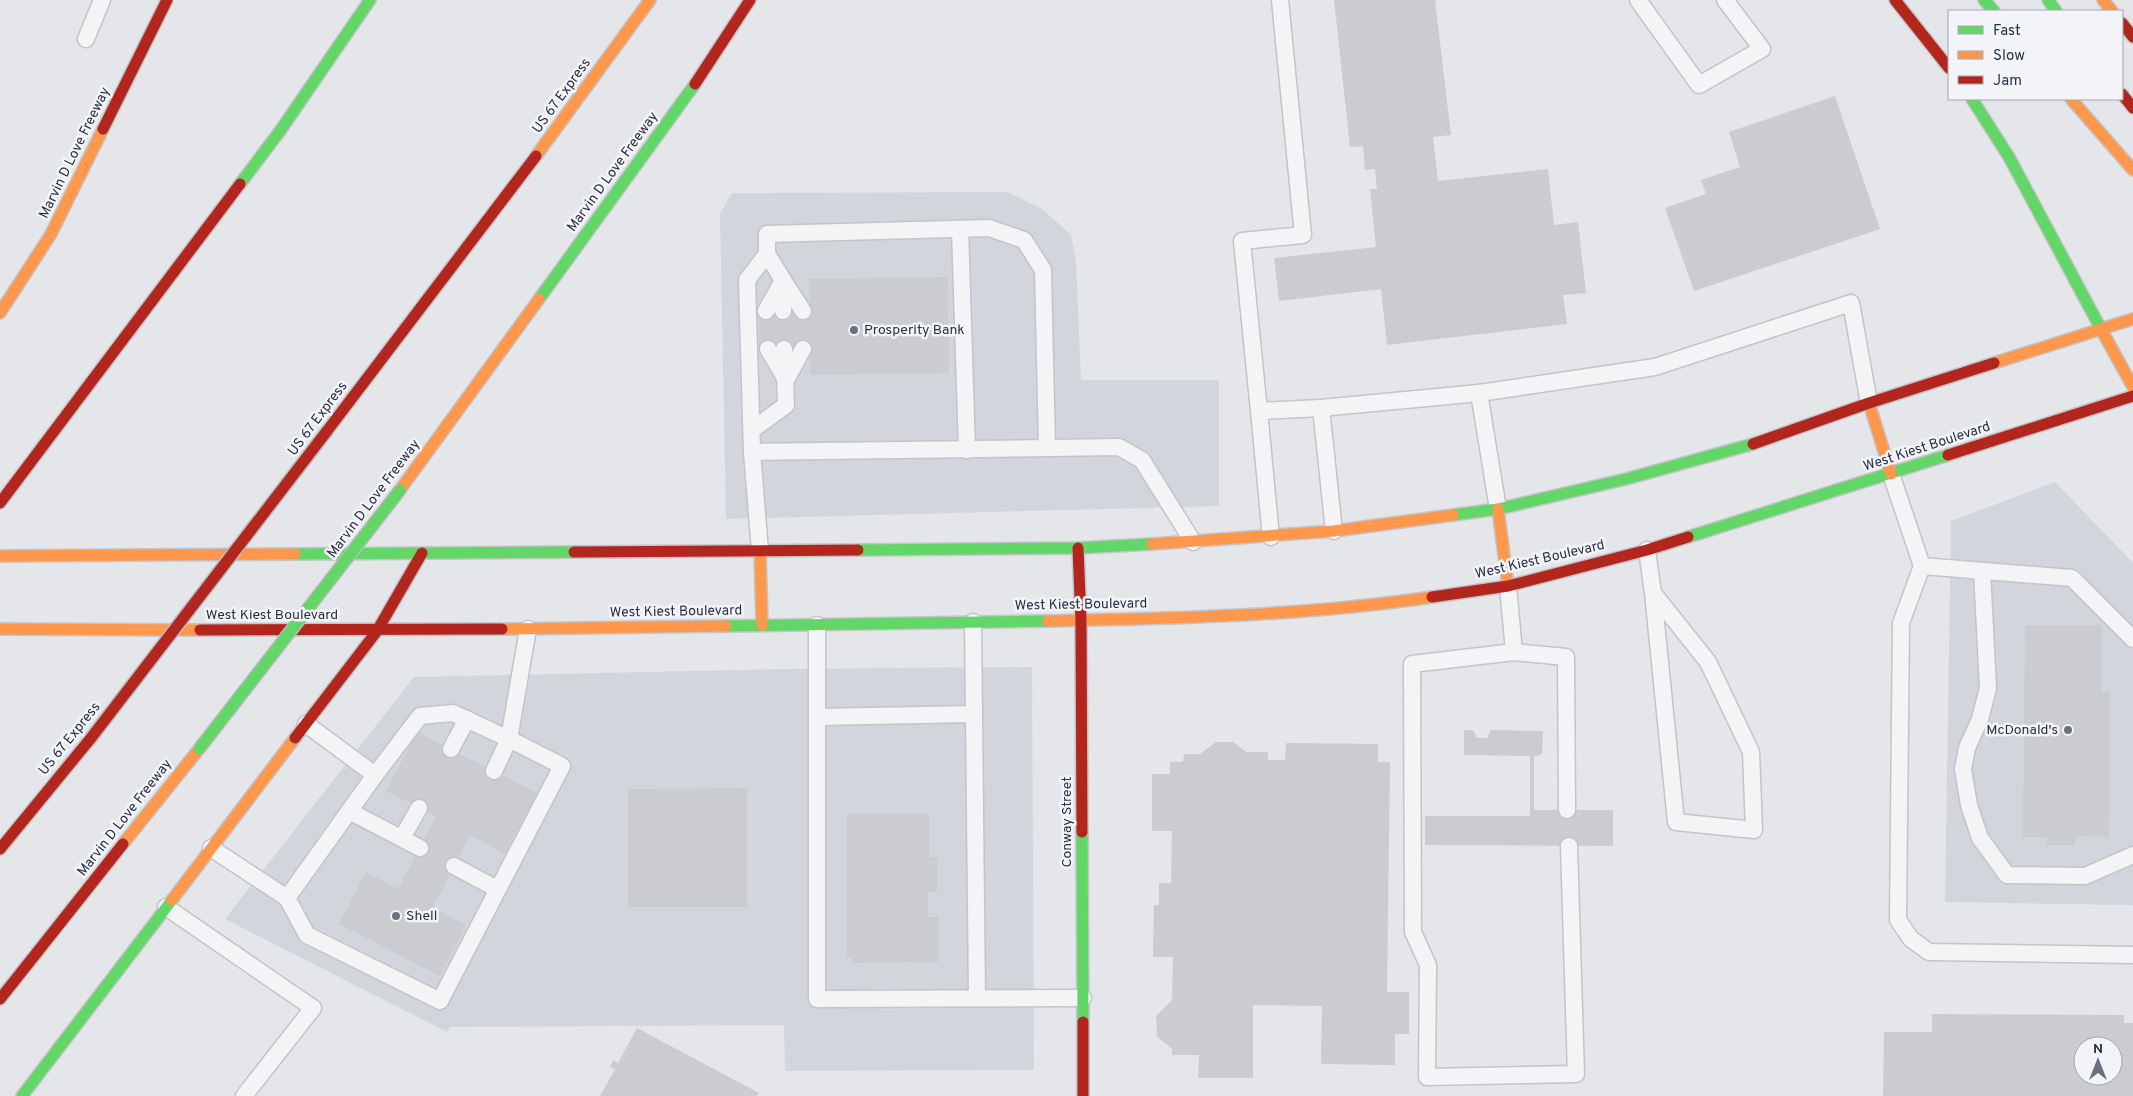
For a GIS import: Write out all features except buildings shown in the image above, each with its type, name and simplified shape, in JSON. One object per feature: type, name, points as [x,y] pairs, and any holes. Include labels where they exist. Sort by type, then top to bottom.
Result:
[{"type":"main road","name":"Marvin D Love Freeway","points":[[0,313],[52,234],[167,0]]},
{"type":"main road","points":[[0,503],[280,132],[370,0]]},
{"type":"main road","name":"US 67 Express","points":[[0,849],[91,738],[327,431],[516,184],[650,0]]},
{"type":"main road","name":"Marvin D Love Freeway","points":[[0,999],[199,749],[400,490],[686,97],[750,0]]},
{"type":"main road","points":[[1895,0],[1948,67]]},
{"type":"main road","points":[[1984,0],[1993,10]]},
{"type":"main road","points":[[2103,0],[2111,10]]},
{"type":"main road","points":[[2123,24],[2133,37]]},
{"type":"main road","points":[[2123,95],[2133,108]]},
{"type":"main road","points":[[1973,100],[2009,158],[2133,387]]},
{"type":"main road","points":[[2071,100],[2133,170]]},
{"type":"main road","points":[[0,556],[1078,548],[1271,537],[1334,531],[1498,508],[1626,479],[1744,446],[2133,319]]},
{"type":"main road","name":"West Kiest Boulevard","points":[[0,629],[377,631],[1080,621],[1257,616],[1374,606],[1508,586],[1647,550],[2133,396]]},
{"type":"main road","points":[[1869,404],[1891,474]]},
{"type":"main road","points":[[1498,508],[1508,586]]},
{"type":"main road","name":"Conway Street","points":[[1078,548],[1083,1096]]},
{"type":"main road","points":[[760,551],[762,625]]},
{"type":"main road","points":[[22,1096],[377,631],[422,553]]},
{"type":"lane","points":[[86,39],[102,0]]},
{"type":"lane","points":[[1271,537],[1242,241],[1303,235],[1280,0]]},
{"type":"lane","points":[[1638,0],[1699,86],[1762,50],[1725,0]]},
{"type":"lane","points":[[803,312],[767,254],[767,234],[989,228],[1024,240],[1043,270],[1047,448]]},
{"type":"lane","points":[[960,229],[967,450]]},
{"type":"lane","points":[[760,551],[752,452],[747,280],[767,254]]},
{"type":"lane","points":[[766,312],[783,280]]},
{"type":"lane","points":[[783,280],[783,312]]},
{"type":"lane","points":[[1259,411],[1322,408],[1479,394],[1655,367],[1851,303],[1869,404]]},
{"type":"lane","points":[[752,430],[786,405],[786,380],[776,349]]},
{"type":"lane","points":[[786,380],[803,349]]},
{"type":"lane","points":[[1479,394],[1498,508]]},
{"type":"lane","points":[[1322,408],[1334,531]]},
{"type":"lane","points":[[752,452],[1120,447],[1142,460],[1193,542]]},
{"type":"lane","points":[[1891,474],[1922,566],[1901,623],[1898,920],[1911,939],[1929,952],[2133,955]]},
{"type":"lane","points":[[1647,550],[1676,822],[1754,830],[1751,752],[1708,662],[1653,593]]},
{"type":"lane","points":[[1922,566],[2072,578],[2133,638]]},
{"type":"lane","points":[[1982,571],[1988,688],[1963,769],[1969,805],[1980,838],[2007,875],[2085,876],[2133,855]]},
{"type":"lane","points":[[1508,586],[1514,652]]},
{"type":"lane","points":[[973,622],[977,998]]},
{"type":"lane","points":[[817,625],[817,999],[1083,998]]},
{"type":"lane","points":[[494,771],[509,739],[528,629]]},
{"type":"lane","points":[[1567,810],[1566,657],[1514,652],[1412,664],[1413,932],[1428,965],[1427,1077],[1576,1074],[1569,846]]},
{"type":"lane","points":[[211,848],[287,898],[307,935],[440,1001],[562,766],[452,713],[420,716],[375,775],[287,898]]},
{"type":"lane","points":[[817,717],[973,714]]},
{"type":"lane","points":[[450,749],[467,719]]},
{"type":"lane","points":[[306,724],[375,775]]},
{"type":"lane","points":[[402,838],[419,808]]},
{"type":"lane","points":[[349,811],[420,848]]},
{"type":"lane","points":[[454,866],[497,889]]},
{"type":"lane","points":[[166,907],[313,1008],[244,1096]]},
{"type":"shaded area","points":[[1007,192],[1042,209],[1071,235],[1076,261],[1081,380],[1219,380],[1219,506],[726,519],[720,214],[732,193]]},
{"type":"shaded area","points":[[2055,482],[2133,563],[2133,905],[1945,902],[1951,521]]},
{"type":"shaded area","points":[[1032,667],[1034,1070],[785,1071],[784,1025],[450,1027],[447,1032],[225,919],[414,677],[783,669]]},
{"type":"traffic: fast","points":[[240,184],[280,131],[370,0]]},
{"type":"traffic: fast","points":[[1984,0],[1993,10]]},
{"type":"traffic: fast","points":[[2048,0],[2055,10]]},
{"type":"traffic: fast","points":[[539,299],[695,84]]},
{"type":"traffic: fast","points":[[1973,100],[2009,157],[2101,329]]},
{"type":"traffic: fast","points":[[1453,515],[1498,509],[1626,479],[1753,444]]},
{"type":"traffic: fast","points":[[1688,537],[1948,455]]},
{"type":"traffic: fast","points":[[199,749],[400,490]]},
{"type":"traffic: fast","points":[[858,550],[1078,548],[1152,544]]},
{"type":"traffic: fast","points":[[295,554],[574,552]]},
{"type":"traffic: fast","points":[[726,626],[1048,621]]},
{"type":"traffic: fast","points":[[1082,832],[1083,1022]]},
{"type":"traffic: fast","points":[[22,1096],[172,900]]},
{"type":"traffic: slow","points":[[536,156],[650,0]]},
{"type":"traffic: slow","points":[[2103,0],[2111,10]]},
{"type":"traffic: slow","points":[[2072,100],[2133,170]]},
{"type":"traffic: slow","points":[[0,313],[51,234],[103,129]]},
{"type":"traffic: slow","points":[[400,490],[539,299]]},
{"type":"traffic: slow","points":[[1994,363],[2133,319]]},
{"type":"traffic: slow","points":[[2101,329],[2133,387]]},
{"type":"traffic: slow","points":[[1869,403],[1891,474]]},
{"type":"traffic: slow","points":[[1498,509],[1508,586]]},
{"type":"traffic: slow","points":[[1152,544],[1334,531],[1453,515]]},
{"type":"traffic: slow","points":[[760,551],[762,625]]},
{"type":"traffic: slow","points":[[0,556],[295,554]]},
{"type":"traffic: slow","points":[[1048,621],[1241,615],[1337,608],[1432,597]]},
{"type":"traffic: slow","points":[[502,629],[726,626]]},
{"type":"traffic: slow","points":[[0,629],[200,630]]},
{"type":"traffic: slow","points":[[172,900],[295,738]]},
{"type":"traffic: slow","points":[[123,844],[199,749]]},
{"type":"traffic: jam","points":[[103,129],[167,0]]},
{"type":"traffic: jam","points":[[695,84],[750,0]]},
{"type":"traffic: jam","points":[[1895,0],[1948,67]]},
{"type":"traffic: jam","points":[[2123,24],[2133,37]]},
{"type":"traffic: jam","points":[[2123,95],[2133,108]]},
{"type":"traffic: jam","points":[[327,431],[536,156]]},
{"type":"traffic: jam","points":[[0,503],[240,184]]},
{"type":"traffic: jam","points":[[1753,444],[1869,403],[1994,363]]},
{"type":"traffic: jam","points":[[1948,455],[2133,396]]},
{"type":"traffic: jam","points":[[91,738],[327,431]]},
{"type":"traffic: jam","points":[[1432,597],[1508,586],[1647,550],[1688,537]]},
{"type":"traffic: jam","points":[[1078,548],[1081,621],[1082,832]]},
{"type":"traffic: jam","points":[[574,552],[858,550]]},
{"type":"traffic: jam","points":[[295,738],[377,631],[422,553]]},
{"type":"traffic: jam","points":[[200,630],[502,629]]},
{"type":"traffic: jam","points":[[0,849],[91,738]]},
{"type":"traffic: jam","points":[[0,999],[123,844]]},
{"type":"traffic: jam","points":[[1083,1022],[1083,1096]]},
{"type":"place","name":"Prosperity Bank","points":[[854,330]]},
{"type":"place","name":"McDonald's","points":[[2068,730]]},
{"type":"place","name":"Shell","points":[[396,916]]}]
